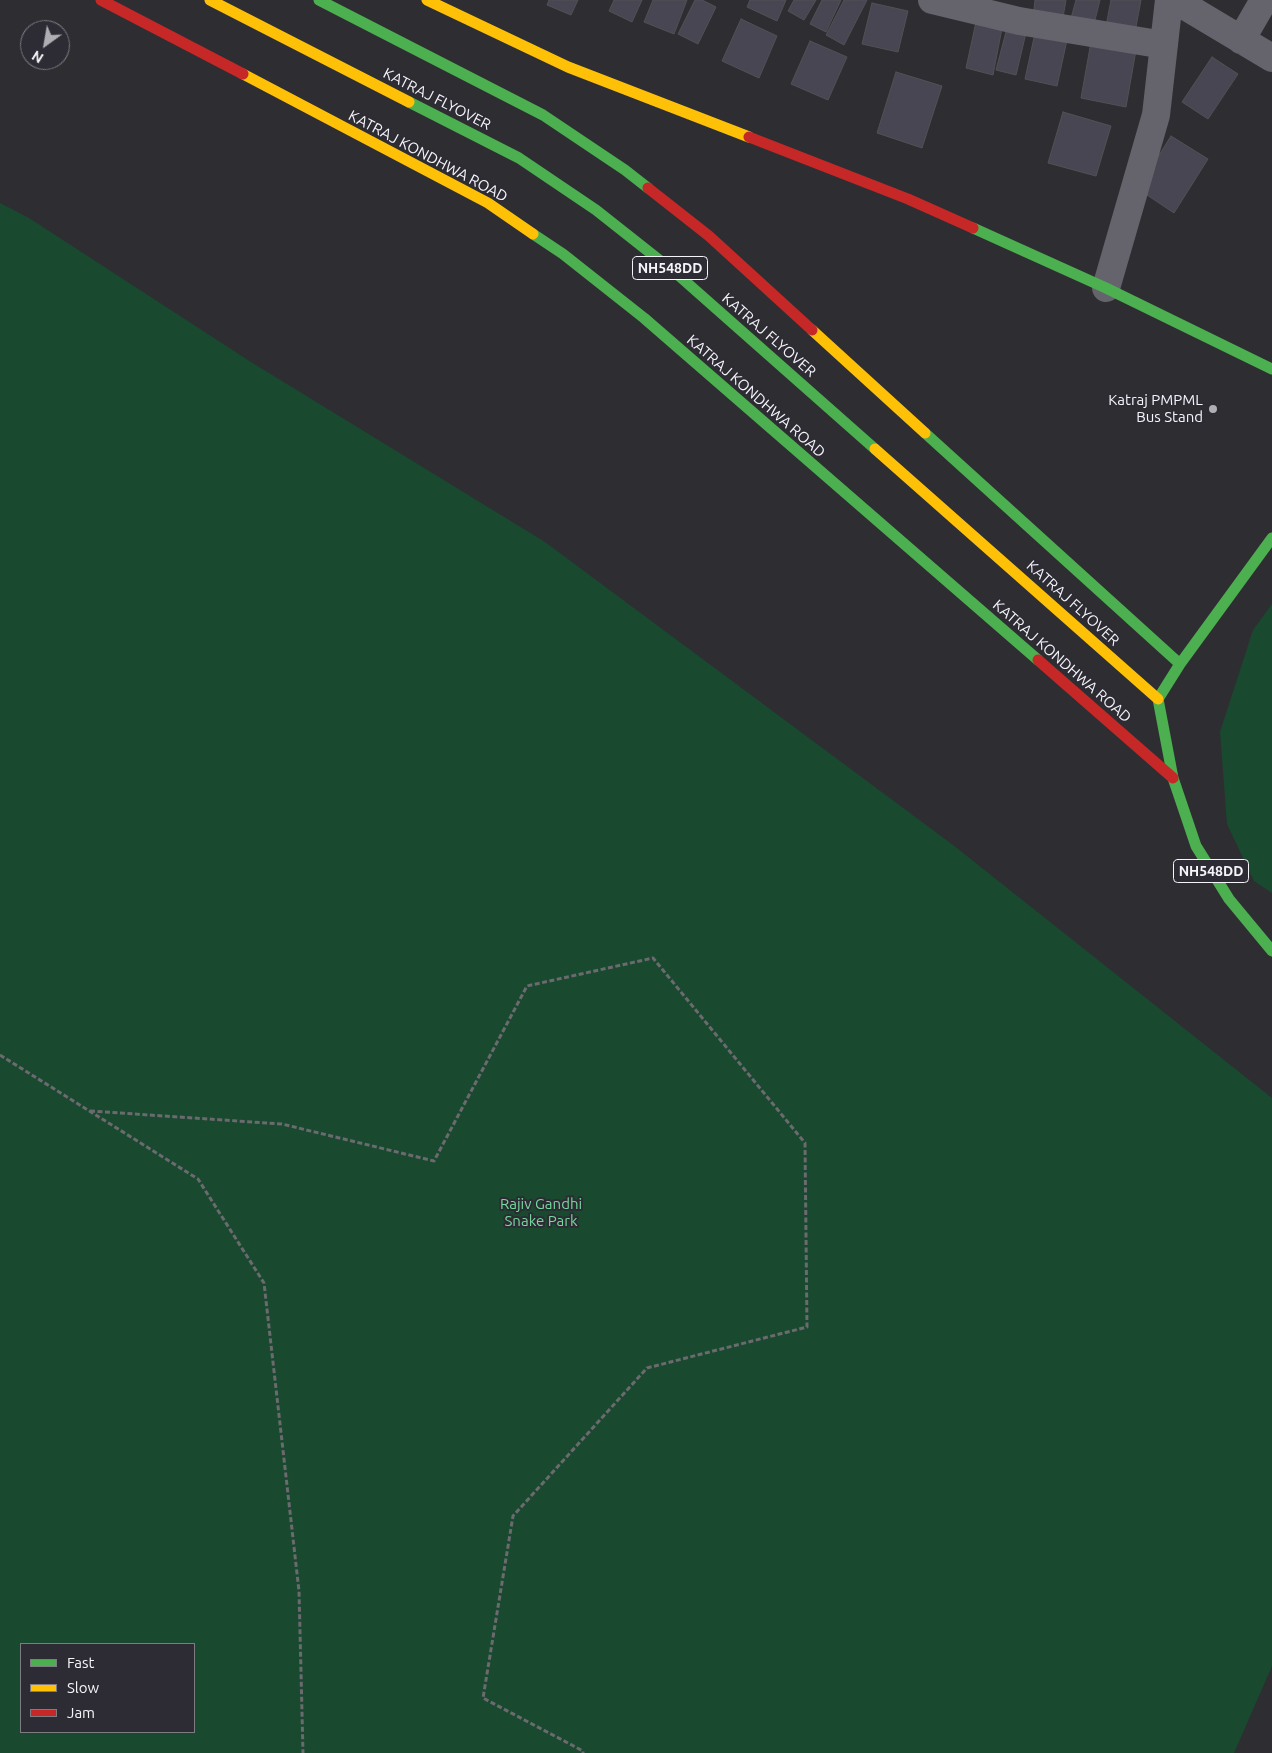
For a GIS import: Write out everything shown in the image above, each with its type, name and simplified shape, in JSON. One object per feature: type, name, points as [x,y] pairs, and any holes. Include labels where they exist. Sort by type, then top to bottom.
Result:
[{"type":"main road","name":"KATRAJ KONDHWA ROAD","points":[[101,0],[488,203],[563,254],[644,318],[1173,778]]},
{"type":"main road","name":"KATRAJ FLYOVER","points":[[210,0],[519,158],[596,210],[677,274],[1158,699]]},
{"type":"main road","name":"KATRAJ FLYOVER","points":[[319,0],[543,115],[626,170],[709,236],[1180,664]]},
{"type":"main road","points":[[428,0],[461,7],[568,67],[908,199],[1106,288],[1272,369]]},
{"type":"main road","points":[[1158,699],[1180,664],[1272,538]]},
{"type":"main road","name":"NH548DD","points":[[1158,699],[1173,778],[1196,846],[1228,899],[1272,951]]},
{"type":"street","points":[[932,0],[1019,21],[1164,45]]},
{"type":"street","points":[[1106,288],[1156,115],[1169,0]]},
{"type":"street","points":[[1175,0],[1272,58]]},
{"type":"street","points":[[1241,40],[1264,0]]},
{"type":"path","points":[[90,1111],[282,1124],[434,1161],[527,986],[653,958],[805,1143],[807,1326],[648,1368],[513,1516],[483,1698],[583,1751],[583,1753]]},
{"type":"path","points":[[0,1055],[198,1178],[264,1283],[300,1591],[303,1753]]},
{"type":"green space","name":"Rajiv Gandhi Snake Park","points":[[0,203],[29,218],[251,362],[545,542],[953,845],[1272,1098],[1272,1666],[1234,1753],[0,1753]]},
{"type":"green space","points":[[1272,604],[1272,893],[1254,881],[1227,824],[1220,732],[1253,630]]},
{"type":"building","points":[[549,0],[578,0],[571,15],[547,5]]},
{"type":"building","points":[[614,0],[642,0],[632,22],[609,11]]},
{"type":"building","points":[[653,0],[687,0],[674,34],[644,22]]},
{"type":"building","points":[[695,0],[702,0],[716,7],[698,44],[678,34]]},
{"type":"building","points":[[750,0],[786,0],[777,21],[747,7]]},
{"type":"building","points":[[794,0],[816,0],[804,20],[788,11]]},
{"type":"building","points":[[822,0],[841,0],[826,32],[810,24]]},
{"type":"building","points":[[844,0],[867,0],[844,45],[826,35]]},
{"type":"building","points":[[1035,0],[1066,0],[1062,23],[1033,19]]},
{"type":"building","points":[[1076,0],[1100,0],[1093,28],[1070,22]]},
{"type":"building","points":[[1111,0],[1141,0],[1135,32],[1106,26]]},
{"type":"building","points":[[872,3],[908,11],[898,52],[862,44]]},
{"type":"building","points":[[741,19],[777,36],[759,78],[722,61]]},
{"type":"building","points":[[976,22],[1002,28],[993,75],[966,68]]},
{"type":"building","points":[[1007,28],[1026,33],[1016,75],[996,70]]},
{"type":"building","points":[[1035,33],[1067,40],[1057,86],[1025,79]]},
{"type":"building","points":[[810,41],[847,57],[828,100],[791,84]]},
{"type":"building","points":[[1091,42],[1136,50],[1126,107],[1081,98]]},
{"type":"building","points":[[1212,57],[1238,74],[1208,119],[1182,102]]},
{"type":"building","points":[[896,72],[942,86],[922,148],[877,133]]},
{"type":"building","points":[[1063,112],[1111,126],[1096,176],[1048,163]]},
{"type":"building","points":[[1171,136],[1208,159],[1174,213],[1138,189]]},
{"type":"traffic: fast","points":[[319,0],[543,115],[625,170],[648,188]]},
{"type":"traffic: fast","points":[[409,102],[519,158],[596,210],[677,274],[875,449]]},
{"type":"traffic: fast","points":[[973,228],[1106,288],[1272,369]]},
{"type":"traffic: fast","points":[[533,234],[563,254],[644,318],[1038,660]]},
{"type":"traffic: fast","points":[[925,433],[1180,664]]},
{"type":"traffic: fast","points":[[1158,699],[1180,664],[1272,538]]},
{"type":"traffic: fast","points":[[1158,699],[1173,778],[1196,846],[1229,899],[1272,951]]},
{"type":"traffic: slow","points":[[210,0],[409,102]]},
{"type":"traffic: slow","points":[[427,0],[568,67],[749,137]]},
{"type":"traffic: slow","points":[[243,74],[488,203],[533,234]]},
{"type":"traffic: slow","points":[[812,330],[925,433]]},
{"type":"traffic: slow","points":[[875,449],[1158,699]]},
{"type":"traffic: jam","points":[[101,0],[243,74]]},
{"type":"traffic: jam","points":[[749,137],[908,199],[973,228]]},
{"type":"traffic: jam","points":[[648,188],[709,236],[812,330]]},
{"type":"traffic: jam","points":[[1038,660],[1173,778]]},
{"type":"place","name":"Katraj PMPML Bus Stand","points":[[1213,409]]}]
